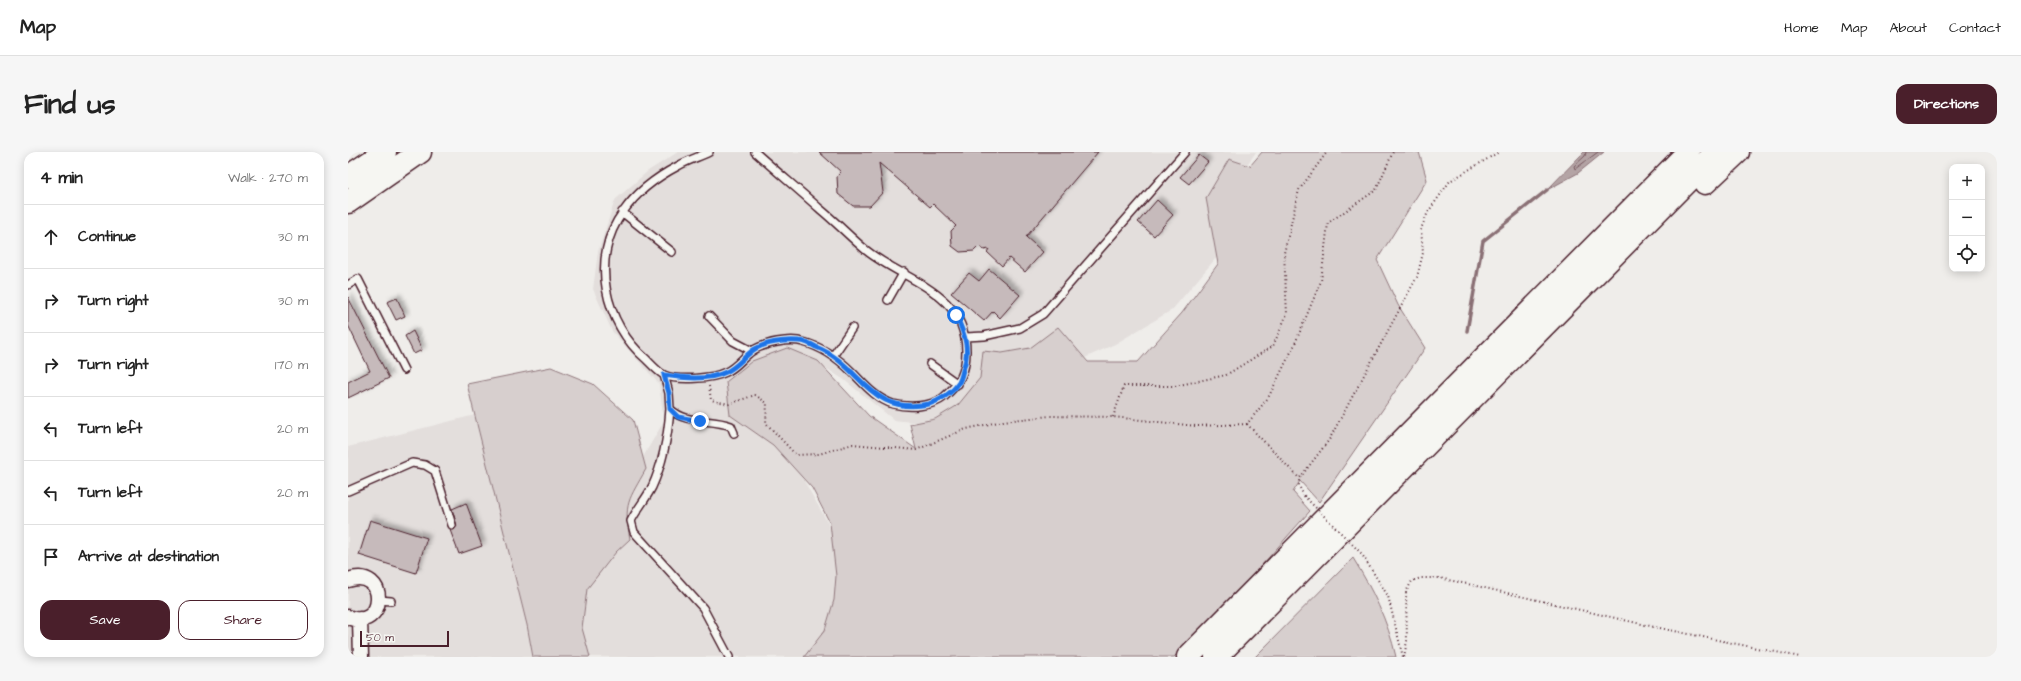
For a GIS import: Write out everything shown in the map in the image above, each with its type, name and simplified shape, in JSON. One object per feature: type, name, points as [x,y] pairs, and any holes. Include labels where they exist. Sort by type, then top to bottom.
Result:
[{"type":"main road","points":[[348,165],[359,152]]},
{"type":"main road","points":[[348,177],[385,152]]},
{"type":"main road","points":[[348,202],[420,152]]},
{"type":"main road","points":[[1188,657],[1688,152]]},
{"type":"main road","points":[[1216,657],[1716,152]]},
{"type":"main road","points":[[1348,524],[1738,152]]},
{"type":"street","points":[[348,580],[362,578],[369,581],[375,586],[385,600],[373,613],[354,618],[362,657]]},
{"type":"lane","points":[[709,152],[678,166],[646,186],[622,212],[612,231],[606,252],[605,275],[607,297],[614,319],[623,335],[638,352],[664,375],[684,378],[708,377],[726,372],[742,361],[752,351],[766,345],[801,341],[822,349],[833,356],[880,398],[894,404],[916,406],[938,402],[958,384],[966,362],[966,336],[956,315],[938,294],[904,272],[868,252],[755,152]]},
{"type":"lane","points":[[966,336],[984,336],[1020,328],[1043,314],[1185,152]]},
{"type":"lane","points":[[622,212],[672,252]]},
{"type":"lane","points":[[888,300],[904,272]]},
{"type":"lane","points":[[348,285],[358,280],[404,370]]},
{"type":"lane","points":[[709,316],[733,341],[752,351]]},
{"type":"lane","points":[[833,356],[852,328]]},
{"type":"lane","points":[[930,364],[958,384]]},
{"type":"lane","points":[[664,375],[669,393],[670,409],[666,444],[652,486],[631,521],[634,532],[703,608],[729,657]]},
{"type":"lane","points":[[670,409],[678,417],[721,423],[731,426],[734,433]]},
{"type":"lane","points":[[348,490],[412,463],[426,465],[435,471],[452,525]]},
{"type":"path","points":[[1114,417],[1124,386],[1175,386],[1226,375],[1273,346],[1287,314],[1284,253],[1299,190],[1327,152]]},
{"type":"path","points":[[708,377],[711,400],[729,404],[755,394],[767,403],[766,423],[796,455],[820,454],[853,444],[916,450],[966,429],[1003,421],[1050,416],[1114,417],[1196,426],[1247,424],[1268,398],[1294,346],[1321,281],[1328,223],[1376,190],[1393,152]]},
{"type":"path","points":[[1403,657],[1388,596],[1361,553],[1304,496],[1299,486],[1299,479],[1329,440],[1417,277],[1423,253],[1421,229],[1428,212],[1450,181],[1499,152]]},
{"type":"path","points":[[1247,424],[1299,479]]},
{"type":"path","points":[[1403,657],[1407,641],[1406,592],[1412,581],[1421,578],[1438,578],[1472,585],[1650,626],[1800,657]]},
{"type":"shaded area","points":[[678,152],[1256,152],[1244,169],[1227,245],[1172,310],[1115,344],[1011,392],[921,423],[894,420],[843,379],[805,355],[784,354],[763,357],[740,371],[730,398],[795,465],[828,523],[851,592],[819,657],[586,657],[573,605],[601,529],[664,421],[659,384],[612,331],[593,289],[598,252],[615,200],[648,171]]},
{"type":"shaded area","points":[[1262,152],[1419,152],[1427,180],[1377,260],[1398,305],[1425,348],[1319,502],[1300,481],[1293,492],[1310,511],[1214,619],[1174,657],[804,657],[825,630],[834,600],[836,576],[830,523],[812,488],[773,445],[730,415],[726,382],[752,361],[787,348],[818,361],[869,416],[916,449],[910,424],[935,419],[958,405],[980,378],[983,351],[1002,353],[1030,348],[1058,327],[1088,362],[1138,362],[1182,313],[1218,264],[1206,198],[1229,159],[1250,166]]},
{"type":"shaded area","points":[[551,367],[593,384],[633,420],[646,469],[629,502],[627,517],[630,539],[616,552],[587,589],[582,628],[590,657],[533,657],[527,625],[467,384]]},
{"type":"shaded area","points":[[475,415],[527,625],[533,657],[348,657],[348,447]]},
{"type":"shaded area","points":[[1353,558],[1367,581],[1379,606],[1389,631],[1396,657],[1255,657]]},
{"type":"water","points":[[1584,152],[1604,152],[1578,173],[1547,190]]},
{"type":"building","points":[[819,152],[1098,152],[1026,237],[1043,252],[1025,272],[1009,258],[1002,266],[987,252],[989,249],[984,250],[979,246],[974,251],[960,252],[952,246],[951,231],[956,226],[933,204],[930,207],[879,163],[883,192],[870,206],[853,206],[838,194],[837,176],[841,172]]},
{"type":"building","points":[[1199,155],[1208,162],[1189,184],[1180,177]]},
{"type":"building","points":[[1157,200],[1173,215],[1154,236],[1138,222]]},
{"type":"building","points":[[989,269],[1020,295],[1000,318],[993,311],[984,321],[951,293],[969,273],[979,281]]},
{"type":"building","points":[[348,297],[389,378],[348,398],[348,382],[370,371],[348,325]]},
{"type":"building","points":[[397,298],[405,316],[396,320],[387,302]]},
{"type":"building","points":[[413,331],[422,350],[414,354],[405,336]]},
{"type":"building","points":[[466,503],[482,546],[459,554],[450,530],[454,530],[457,526],[452,509]]},
{"type":"building","points":[[370,520],[427,538],[416,573],[359,555]]},
{"type":"waterway","points":[[1467,331],[1483,241],[1547,190]]},
{"type":"route","points":[[700,421],[678,417],[670,409],[669,393],[664,375],[684,378],[708,377],[726,372],[742,361],[752,351],[766,345],[788,341],[801,341],[822,349],[850,370],[863,384],[880,398],[894,404],[916,406],[938,402],[958,384],[966,362],[966,336],[956,315]]}]
